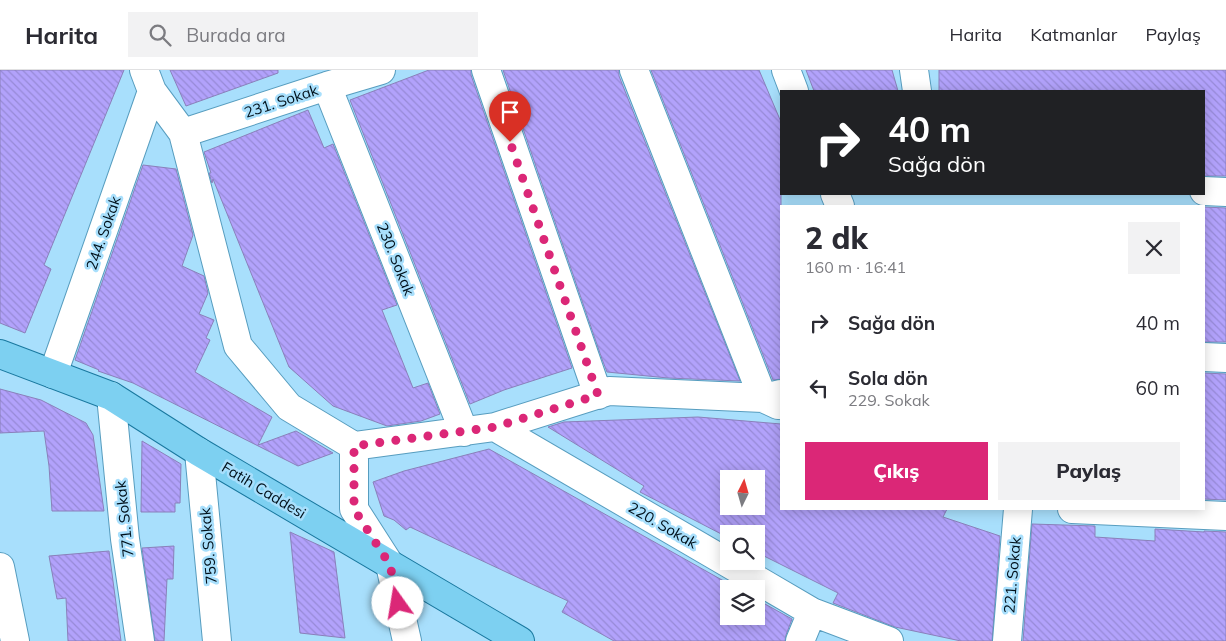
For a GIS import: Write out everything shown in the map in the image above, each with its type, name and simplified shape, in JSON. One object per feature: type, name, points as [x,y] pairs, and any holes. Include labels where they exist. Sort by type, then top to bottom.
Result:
[{"type":"main road","name":"Fatih Caddesi","points":[[0,354],[111,396],[199,452],[520,641]]},
{"type":"street","name":"231. Sokak","points":[[182,134],[380,70]]},
{"type":"street","points":[[486,70],[598,395]]},
{"type":"street","points":[[148,81],[182,134],[238,346],[289,407],[354,446],[495,427],[609,391],[775,400],[634,70]]},
{"type":"street","points":[[786,70],[794,90]]},
{"type":"street","points":[[914,70],[917,90]]},
{"type":"street","name":"244. Sokak","points":[[53,374],[148,81]]},
{"type":"street","name":"230. Sokak","points":[[328,86],[464,432]]},
{"type":"street","points":[[1205,191],[1226,192]]},
{"type":"street","points":[[1205,357],[1226,358]]},
{"type":"street","name":"771. Sokak","points":[[111,396],[125,539],[140,641]]},
{"type":"street","name":"220. Sokak","points":[[495,427],[812,612],[889,641]]},
{"type":"street","points":[[354,446],[354,509],[390,565],[407,641]]},
{"type":"street","name":"759. Sokak","points":[[199,452],[217,641]]},
{"type":"street","name":"221. Sokak","points":[[1007,641],[1018,510]]},
{"type":"street","points":[[1094,510],[1226,516]]},
{"type":"street","points":[[0,567],[15,641]]},
{"type":"street","points":[[800,641],[812,612]]},
{"type":"building","points":[[0,70],[124,70],[44,265],[51,269],[25,333],[0,323]]},
{"type":"building","points":[[170,70],[278,70],[278,73],[186,106]]},
{"type":"building","points":[[429,70],[471,70],[471,75],[572,368],[504,390],[470,404],[350,100]]},
{"type":"building","points":[[503,70],[619,70],[619,76],[740,381],[668,378],[607,372]]},
{"type":"building","points":[[651,70],[759,70],[780,120],[780,379],[773,380]]},
{"type":"building","points":[[806,70],[892,70],[898,90],[814,90]]},
{"type":"building","points":[[939,70],[1226,70],[1226,176],[1205,176],[1205,90],[939,90]]},
{"type":"building","points":[[308,110],[324,148],[333,144],[397,305],[382,310],[413,388],[428,383],[440,414],[421,421],[387,426],[333,406],[289,367],[213,179],[212,183],[209,173],[211,173],[204,152]]},
{"type":"building","points":[[143,165],[176,169],[193,235],[182,266],[204,276],[208,293],[199,314],[214,320],[206,338],[210,340],[195,372],[272,417],[258,445],[296,431],[333,453],[298,466],[133,383],[98,371],[75,360]]},
{"type":"building","points":[[1205,207],[1226,208],[1226,342],[1205,342]]},
{"type":"building","points":[[1205,373],[1226,374],[1226,500],[1205,499]]},
{"type":"building","points":[[0,389],[41,400],[86,423],[93,435],[104,511],[52,511],[44,431],[0,433]]},
{"type":"building","points":[[698,417],[780,424],[780,510],[946,510],[943,517],[1000,536],[992,641],[961,641],[895,627],[833,603],[838,593],[765,556],[765,525],[720,525],[720,533],[640,492],[644,486],[548,427],[564,422]]},
{"type":"building","points":[[142,441],[181,464],[180,503],[175,503],[175,512],[141,512]]},
{"type":"building","points":[[489,449],[722,580],[720,580],[720,625],[765,625],[765,604],[792,619],[785,641],[614,641],[562,612],[568,601],[410,527],[406,530],[394,520],[384,516],[373,482],[404,471]]},
{"type":"building","points":[[1032,524],[1095,526],[1095,537],[1155,541],[1155,529],[1226,532],[1226,641],[1023,641]]},
{"type":"building","points":[[290,532],[334,552],[345,638],[300,633]]},
{"type":"building","points":[[174,546],[173,579],[167,579],[164,641],[155,641],[142,548]]},
{"type":"building","points":[[109,551],[121,641],[68,641],[66,598],[57,599],[49,556]]},
{"type":"route","points":[[398,603],[390,565],[354,509],[354,446],[495,427],[598,395],[510,142]]}]
